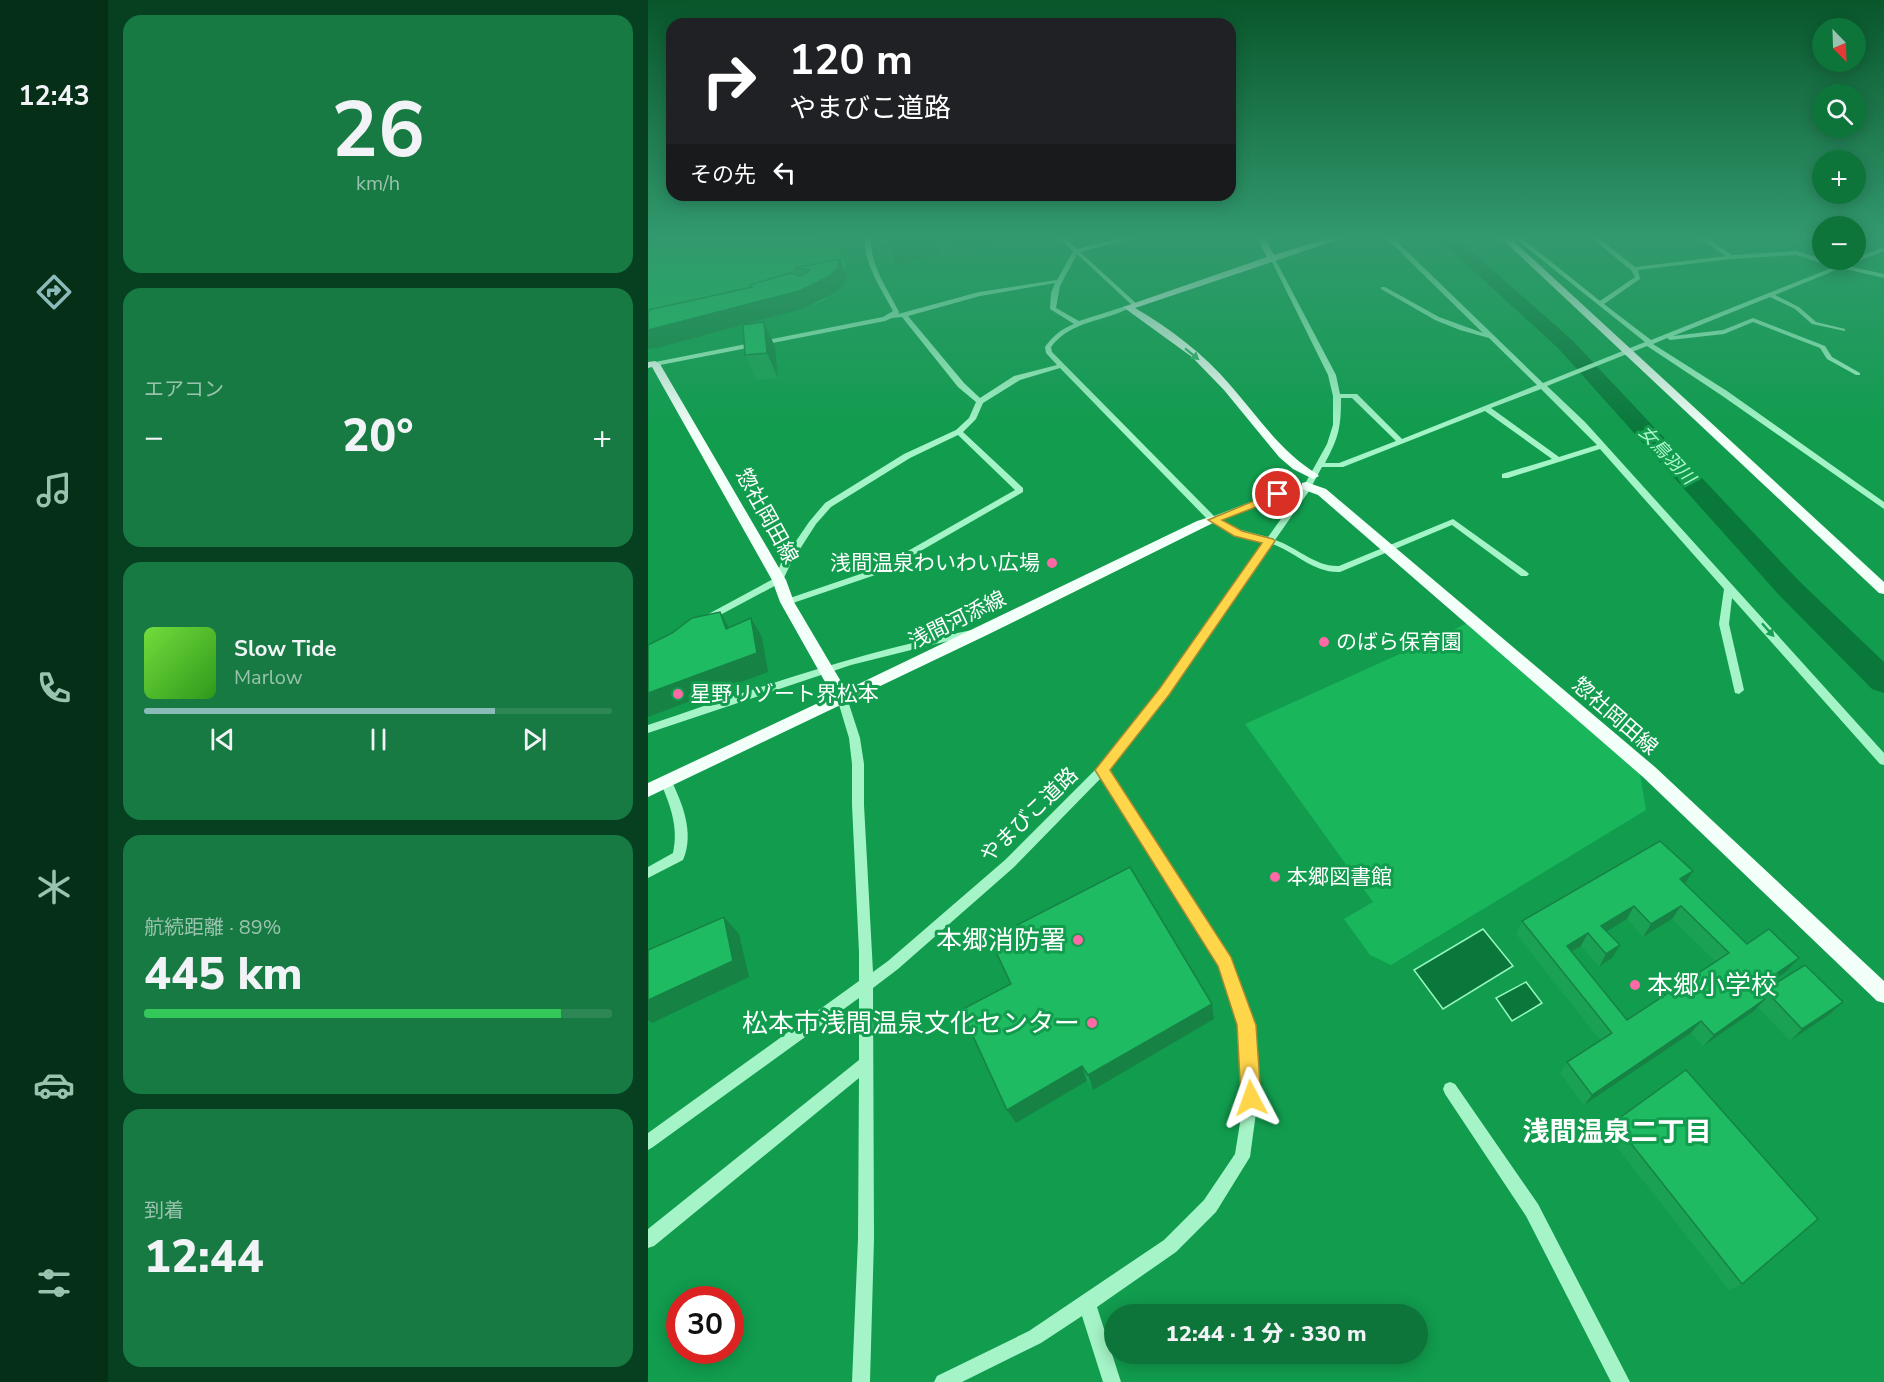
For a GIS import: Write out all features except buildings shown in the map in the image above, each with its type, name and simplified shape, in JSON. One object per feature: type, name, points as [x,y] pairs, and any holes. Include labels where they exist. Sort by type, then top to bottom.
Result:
[{"type":"main road","points":[[1132,306],[1148,300]]},
{"type":"main road","points":[[1570,300],[1884,590]]},
{"type":"main road","points":[[1132,306],[1216,375],[1266,439],[1309,481]]},
{"type":"main road","name":"惣社岡田線","points":[[651,364],[779,580],[787,602],[827,668],[842,698]]},
{"type":"main road","name":"惣社岡田線","points":[[1309,481],[1649,772],[1884,994]]},
{"type":"main road","name":"浅間河添線","points":[[648,790],[981,632],[1191,528],[1213,520]]},
{"type":"street","points":[[890,300],[896,312],[893,316]]},
{"type":"street","points":[[651,364],[885,319],[956,300]]},
{"type":"street","points":[[1052,300],[1053,309],[1079,324]]},
{"type":"street","points":[[1126,300],[1132,306],[1079,324],[1057,335],[1048,347],[1049,352],[1213,520],[1238,533],[1280,544],[1330,571],[1340,569],[1453,522],[1524,574]]},
{"type":"street","name":"やまびこ道路","points":[[648,1142],[865,987],[1009,864],[1102,770],[1164,692],[1269,541],[1320,465],[1331,444],[1337,425],[1337,396],[1332,375],[1293,300]]},
{"type":"street","points":[[1408,300],[1421,310],[1463,330],[1491,336]]},
{"type":"street","points":[[1454,300],[1545,384],[1884,762]]},
{"type":"street","points":[[1598,300],[1648,343],[1882,501]]},
{"type":"street","points":[[1601,303],[1605,300]]},
{"type":"street","points":[[1320,465],[1340,465],[1757,300]]},
{"type":"street","points":[[1782,300],[1797,308],[1814,322],[1843,330]]},
{"type":"street","points":[[904,315],[961,385],[980,402]]},
{"type":"street","points":[[1660,338],[1724,332],[1753,320],[1823,347],[1829,358],[1858,374]]},
{"type":"street","points":[[698,625],[716,612],[779,580],[786,563],[813,522],[828,505],[907,456],[959,432],[972,419],[980,402],[1017,378],[1061,366]]},
{"type":"street","points":[[1337,396],[1354,396],[1401,442]]},
{"type":"street","points":[[1486,408],[1559,460]]},
{"type":"street","points":[[787,602],[881,570],[1020,490],[959,432]]},
{"type":"street","points":[[1505,476],[1602,446]]},
{"type":"street","name":"浅間河添線","points":[[1213,520],[1285,492]]},
{"type":"street","points":[[1729,587],[1724,624],[1739,690]]},
{"type":"street","points":[[648,729],[827,668],[923,642],[981,632]]},
{"type":"street","points":[[842,698],[854,730],[860,782],[858,806],[866,952],[866,1239],[861,1382]]},
{"type":"street","points":[[943,1382],[1035,1337],[1170,1246],[1210,1206],[1242,1157],[1251,1098],[1246,1025],[1225,962],[1102,770]]},
{"type":"street","points":[[648,873],[680,856],[684,839],[682,821],[666,781]]},
{"type":"street","points":[[648,1240],[867,1063]]},
{"type":"street","points":[[1450,1089],[1532,1210],[1621,1382]]},
{"type":"street","points":[[1087,1303],[1112,1382]]},
{"type":"shaded area","points":[[648,300],[823,300],[805,308],[648,349]]},
{"type":"shaded area","points":[[1468,623],[1640,774],[1646,810],[1391,965],[1370,955],[1344,919],[1373,902],[1245,724]]},
{"type":"shaded area","points":[[1483,929],[1513,966],[1443,1009],[1414,970]]},
{"type":"shaded area","points":[[1526,982],[1542,1003],[1512,1021],[1496,998]]},
{"type":"waterway","name":"女鳥羽川","points":[[1516,300],[1565,344],[1789,588],[1884,681]]},
{"type":"place","name":"浅間温泉わいわい広場","points":[[1052,563]]},
{"type":"place","name":"のばら保育園","points":[[1324,642]]},
{"type":"place","name":"星野リゾート界松本","points":[[678,694]]},
{"type":"place","name":"本郷図書館","points":[[1275,877]]},
{"type":"place","name":"本郷消防署","points":[[1078,940]]},
{"type":"place","name":"本郷小学校","points":[[1635,985]]},
{"type":"place","name":"松本市浅間温泉文化センター","points":[[1092,1023]]},
{"type":"district","name":"浅間温泉二丁目","points":[[1617,1132]]},
{"type":"route","points":[[1251,1098],[1246,1025],[1225,962],[1102,770],[1164,692],[1269,541],[1238,533],[1213,520],[1278,494]]}]
